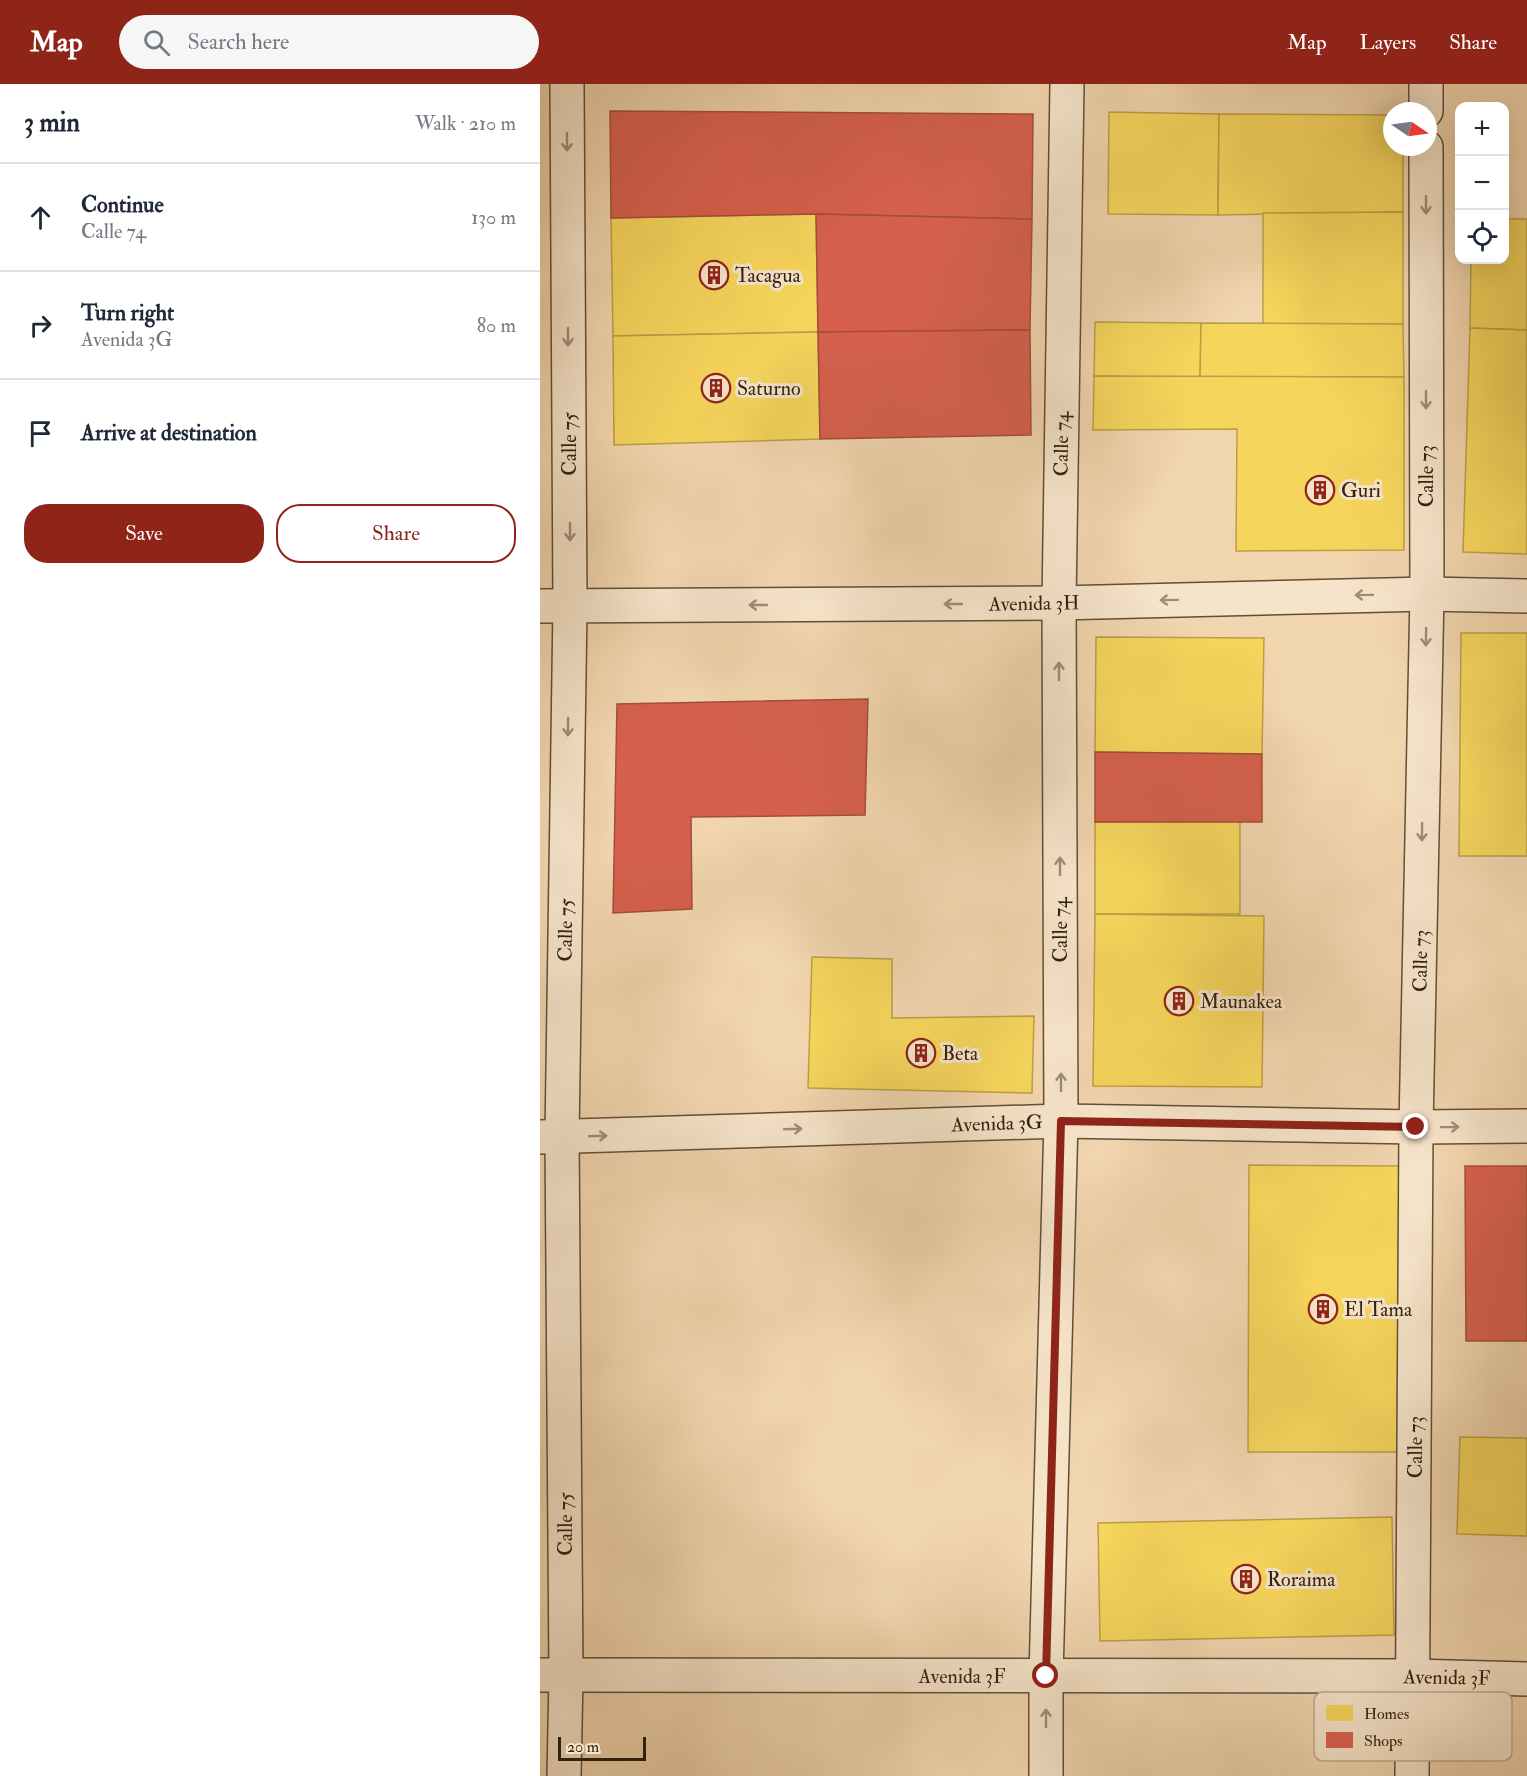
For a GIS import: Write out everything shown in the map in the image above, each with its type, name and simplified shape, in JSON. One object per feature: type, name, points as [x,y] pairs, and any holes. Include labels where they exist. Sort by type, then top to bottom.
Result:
[{"type":"street","name":"Calle 75","points":[[564,1776],[553,1675],[551,1137],[555,606],[567,84]]},
{"type":"street","name":"Calle 74","points":[[1046,1776],[1046,1676],[1061,1121],[1059,603],[1067,84]]},
{"type":"street","points":[[1426,84],[1426,102]]},
{"type":"street","name":"Calle 73","points":[[1413,1692],[1416,1127],[1426,594],[1426,156]]},
{"type":"street","name":"Avenida 3H","points":[[555,606],[1059,603],[1426,594],[1527,596]]},
{"type":"street","name":"Avenida 3G","points":[[551,1137],[1061,1121],[1416,1127],[1527,1126]]},
{"type":"street","name":"Avenida 3F","points":[[553,1675],[1527,1678]]},
{"type":"street","name":"Calle 73","points":[[1412,1761],[1412,1776]]},
{"type":"building: Homes","points":[[1109,112],[1219,114],[1218,215],[1108,214]]},
{"type":"building: Homes","points":[[1219,114],[1383,115],[1383,156],[1403,156],[1403,212],[1218,215]]},
{"type":"building: Homes","points":[[1403,212],[1403,324],[1263,325],[1263,213]]},
{"type":"building: Homes","name":"Tacagua","points":[[816,214],[818,332],[613,336],[611,218]]},
{"type":"building: Homes","points":[[1509,219],[1527,219],[1527,330],[1470,328],[1471,264],[1509,264]]},
{"type":"building: Homes","points":[[1095,322],[1201,323],[1200,378],[1094,376]]},
{"type":"building: Homes","points":[[1201,323],[1403,324],[1404,377],[1200,378]]},
{"type":"building: Homes","points":[[1470,328],[1527,330],[1527,554],[1463,552]]},
{"type":"building: Homes","name":"Saturno","points":[[818,332],[820,439],[614,445],[613,336]]},
{"type":"building: Homes","name":"Guri","points":[[1094,376],[1404,377],[1404,550],[1236,551],[1237,429],[1093,430]]},
{"type":"building: Homes","points":[[1461,633],[1527,633],[1527,856],[1459,856]]},
{"type":"building: Homes","points":[[1096,637],[1264,638],[1262,754],[1095,752]]},
{"type":"building: Homes","points":[[1240,821],[1240,914],[1095,914],[1095,822]]},
{"type":"building: Homes","name":"Maunakea","points":[[1095,914],[1264,916],[1262,1087],[1093,1086]]},
{"type":"building: Homes","name":"Beta","points":[[812,957],[892,959],[892,1018],[1034,1016],[1032,1093],[808,1088]]},
{"type":"building: Homes","name":"El Tama","points":[[1249,1165],[1399,1166],[1397,1452],[1248,1452]]},
{"type":"building: Homes","points":[[1460,1437],[1527,1438],[1527,1536],[1457,1534]]},
{"type":"building: Homes","name":"Roraima","points":[[1392,1517],[1394,1635],[1100,1641],[1098,1523]]},
{"type":"building: Shops","points":[[610,111],[1033,114],[1032,219],[816,214],[611,218]]},
{"type":"building: Shops","points":[[816,214],[1032,219],[1030,330],[818,332]]},
{"type":"building: Shops","points":[[1030,330],[1031,435],[820,439],[818,332]]},
{"type":"building: Shops","points":[[868,699],[865,815],[691,817],[692,909],[613,913],[617,704]]},
{"type":"building: Shops","points":[[1095,752],[1262,754],[1262,822],[1095,822]]},
{"type":"building: Shops","points":[[1465,1166],[1527,1166],[1527,1341],[1466,1341]]},
{"type":"place","name":"Tacagua","points":[[714,275]]},
{"type":"place","name":"Saturno","points":[[716,388]]},
{"type":"place","name":"Guri","points":[[1320,490]]},
{"type":"place","name":"Maunakea","points":[[1179,1001]]},
{"type":"place","name":"Beta","points":[[921,1053]]},
{"type":"place","name":"El Tama","points":[[1323,1309]]},
{"type":"place","name":"Roraima","points":[[1246,1579]]},
{"type":"route","points":[[1046,1676],[1061,1121],[1416,1127]]}]
